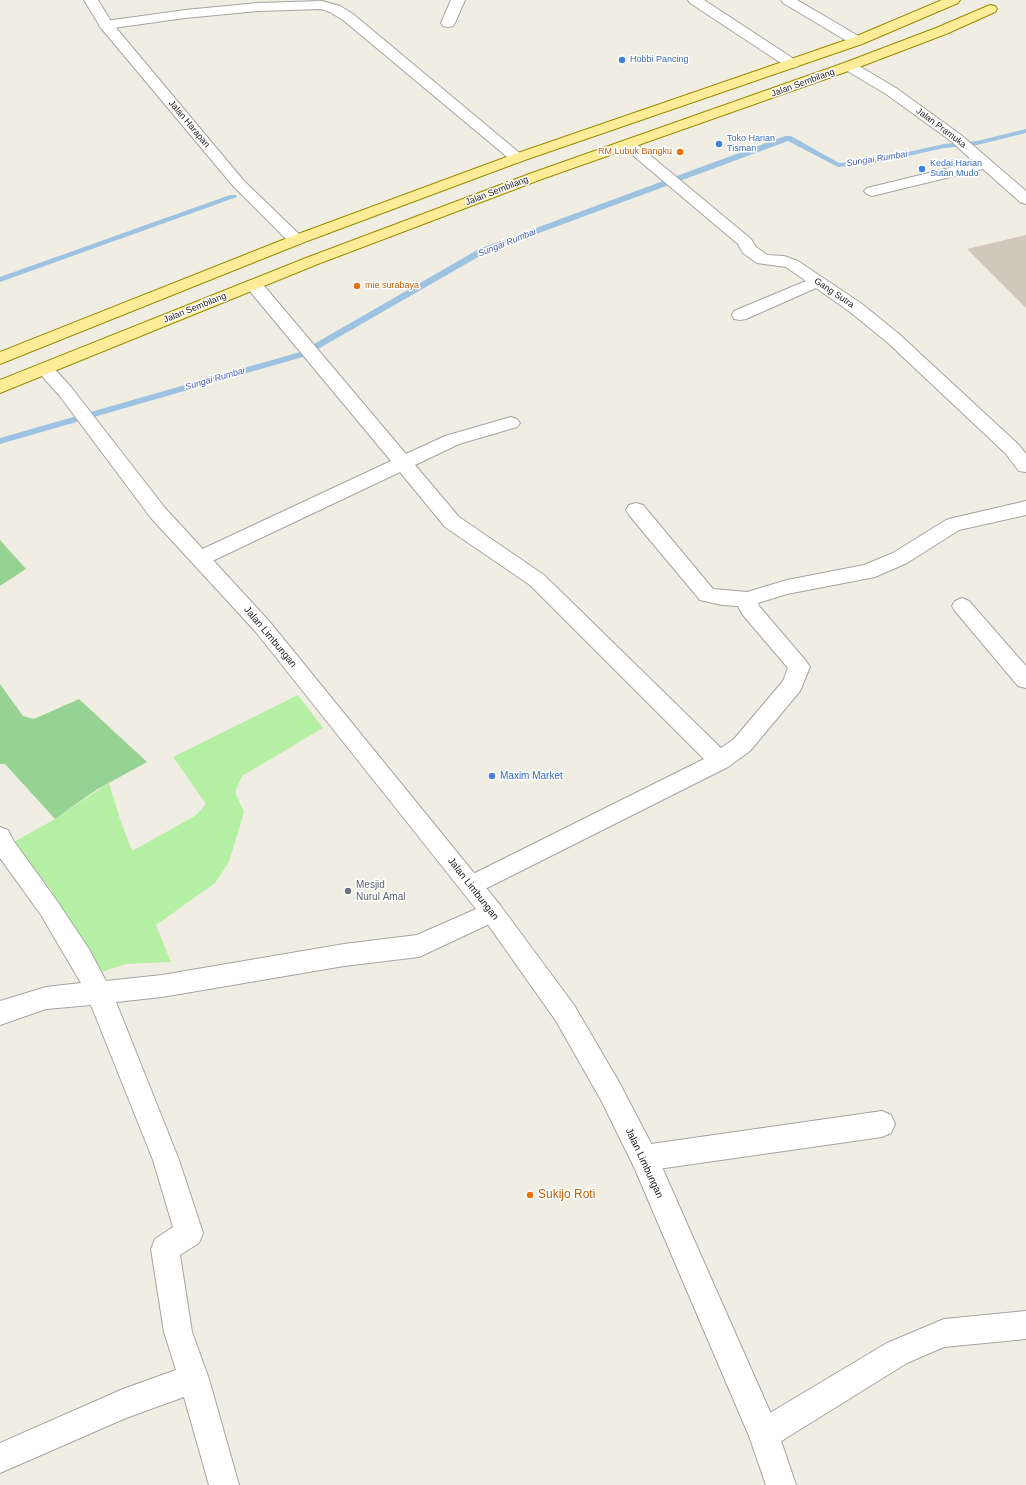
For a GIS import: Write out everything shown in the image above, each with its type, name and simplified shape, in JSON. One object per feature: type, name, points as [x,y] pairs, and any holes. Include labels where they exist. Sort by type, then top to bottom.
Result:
[{"type":"main road","points":[[0,358],[296,240],[517,158],[857,41],[953,0]]},
{"type":"main road","name":"Jalan Sembilang","points":[[0,387],[312,261],[537,176],[849,66],[941,31],[985,4]]},
{"type":"street","name":"Jalan Harapan","points":[[91,0],[106,25],[239,184],[296,240]]},
{"type":"street","points":[[448,23],[458,0]]},
{"type":"street","points":[[695,0],[792,64]]},
{"type":"street","points":[[788,0],[857,41]]},
{"type":"street","points":[[106,25],[258,6],[322,5],[335,9],[348,17],[517,158]]},
{"type":"street","name":"Jalan Pramuka","points":[[849,66],[891,91],[956,138],[1026,199]]},
{"type":"street","name":"Gang Sutra","points":[[628,144],[745,242],[750,250],[763,260],[784,261],[792,264],[856,308],[893,338],[1012,449],[1026,466]]},
{"type":"street","points":[[872,191],[985,164]]},
{"type":"street","points":[[740,315],[817,282]]},
{"type":"street","points":[[254,285],[452,522],[537,580],[720,761]]},
{"type":"street","name":"Jalan Limbungan","points":[[45,369],[84,416],[158,513],[262,626],[492,912],[565,1013],[610,1091],[644,1158],[764,1434],[781,1485]]},
{"type":"street","points":[[201,558],[452,440],[511,423]]},
{"type":"street","points":[[636,510],[707,595],[747,599],[787,587],[868,572],[900,558],[953,525],[1026,508]]},
{"type":"street","points":[[471,886],[720,761],[742,745],[792,685],[799,667],[749,609],[747,599]]},
{"type":"street","points":[[962,606],[1026,680]]},
{"type":"street","points":[[0,837],[4,847],[49,908],[80,957],[99,992],[166,1160],[189,1233],[165,1249],[178,1332],[194,1379],[224,1485]]},
{"type":"street","points":[[0,1013],[46,998],[162,986],[344,955],[419,946],[492,912]]},
{"type":"street","points":[[644,1158],[882,1124]]},
{"type":"street","points":[[764,1434],[897,1354],[944,1333],[1026,1325]]},
{"type":"street","points":[[0,1458],[123,1404],[194,1379]]},
{"type":"green space","points":[[0,540],[26,569],[0,586]]},
{"type":"green space","points":[[0,684],[23,716],[34,719],[79,699],[147,762],[96,790],[55,819],[5,764],[0,764]]},
{"type":"green space","points":[[298,695],[323,728],[242,776],[235,792],[244,812],[229,862],[215,883],[156,925],[171,962],[125,964],[99,973],[69,927],[50,888],[12,843],[55,819],[109,783],[132,851],[195,816],[206,804],[173,757]]},
{"type":"building","points":[[1026,235],[1026,308],[967,249]]},
{"type":"waterway","name":"Sungai Rumbai","points":[[0,441],[303,354],[482,251],[788,138],[838,165],[872,162],[944,146],[977,143],[1026,131]]},
{"type":"waterway","points":[[0,280],[233,197]]},
{"type":"place","name":"Hobbi Pancing","points":[[622,60]]},
{"type":"place","name":"Toko Harian Tisman","points":[[719,144]]},
{"type":"place","name":"RM Lubuk Bangku","points":[[680,152]]},
{"type":"place","name":"Kedai Harian Sutan Mudo","points":[[922,169]]},
{"type":"place","name":"mie surabaya","points":[[357,286]]},
{"type":"place","name":"Maxim Market","points":[[492,776]]},
{"type":"place","name":"Mesjid Nurul Amal","points":[[348,891]]},
{"type":"place","name":"Sukijo Roti","points":[[530,1195]]}]
